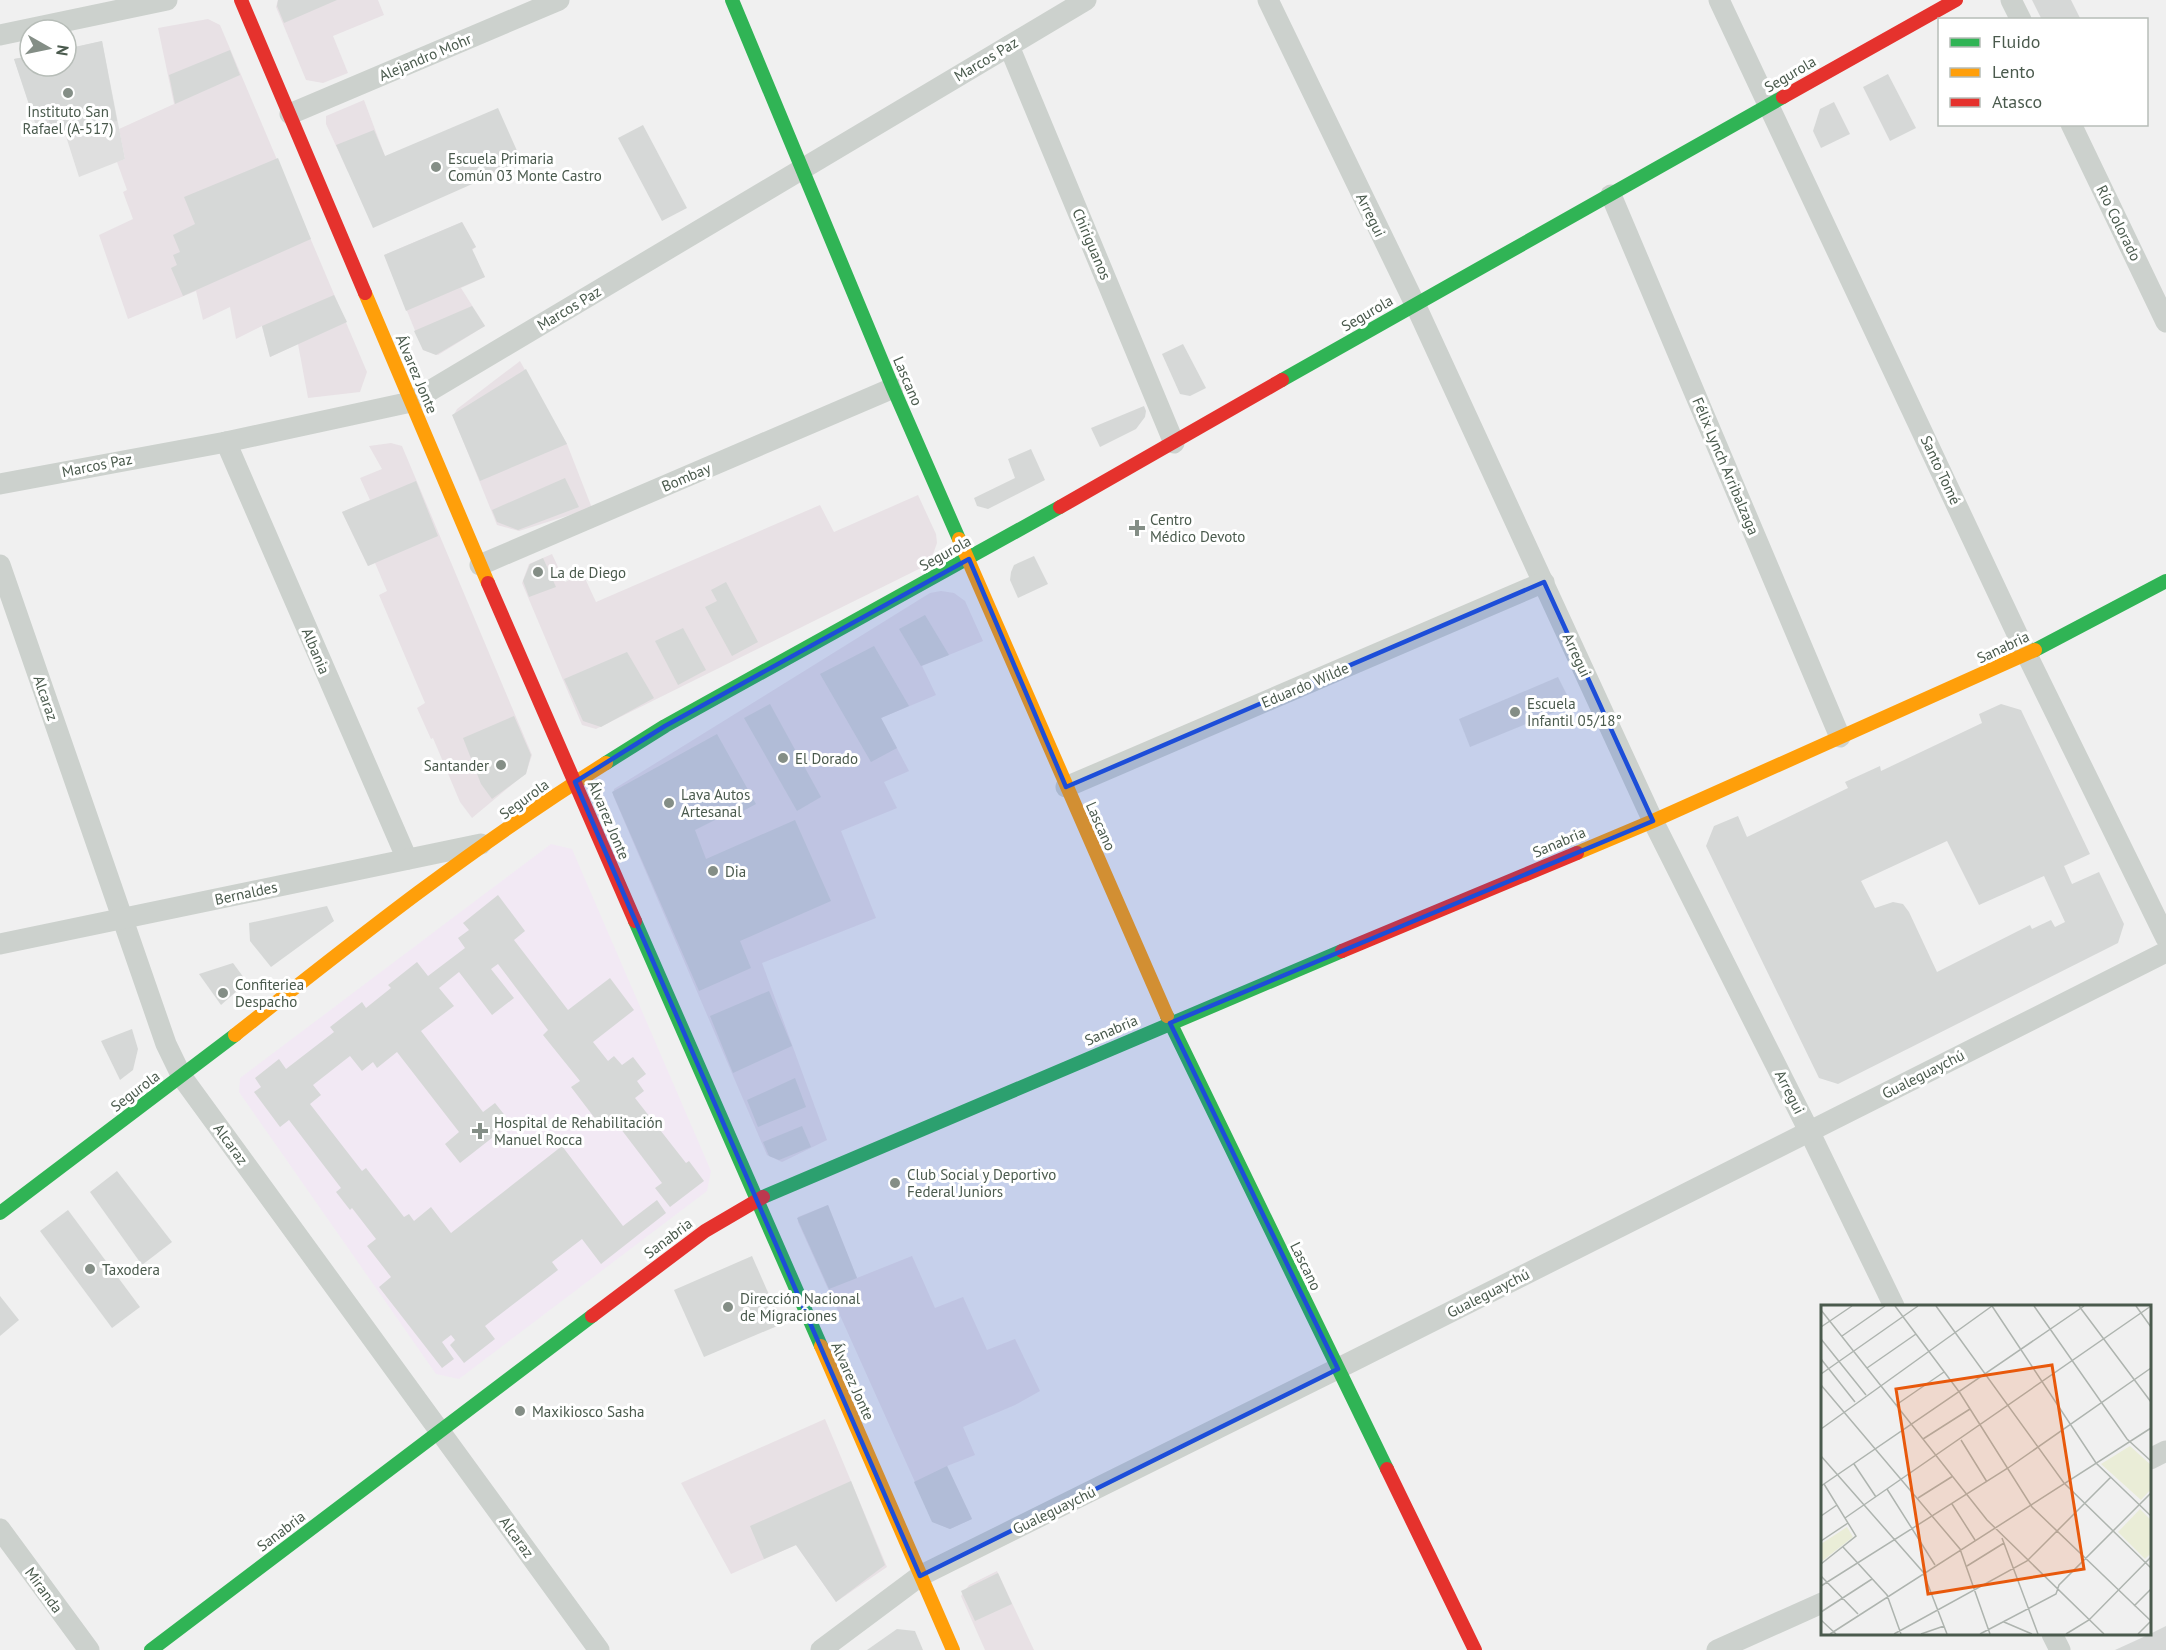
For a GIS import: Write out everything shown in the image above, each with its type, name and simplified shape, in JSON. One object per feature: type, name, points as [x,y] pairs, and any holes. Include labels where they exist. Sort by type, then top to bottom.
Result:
[{"type":"street","points":[[0,35],[167,0]]},
{"type":"street","name":"Álvarez Jonte","points":[[241,0],[480,565],[953,1650]]},
{"type":"street","name":"Alejandro Mohr","points":[[290,114],[559,0]]},
{"type":"street","name":"Lascano","points":[[732,0],[893,388],[1170,1023],[1475,1650]]},
{"type":"street","name":"Marcos Paz","points":[[0,484],[226,441],[411,402],[1086,0]]},
{"type":"street","name":"Arregui","points":[[1268,0],[1415,304],[1653,821],[1894,1305]]},
{"type":"street","name":"Santo Tomé","points":[[1719,0],[2027,654],[2166,938]]},
{"type":"street","name":"Segurola","points":[[0,1213],[182,1077],[374,927],[575,782],[665,726],[1174,443],[1415,304],[1956,0]]},
{"type":"street","points":[[2011,0],[2020,18]]},
{"type":"street","name":"Chiriguanos","points":[[1009,46],[1174,443]]},
{"type":"street","name":"Río Colorado","points":[[2072,126],[2166,322]]},
{"type":"street","name":"Félix Lynch Arribalzaga","points":[[1611,195],[1840,737]]},
{"type":"street","name":"Bombay","points":[[480,565],[893,388]]},
{"type":"street","name":"Albania","points":[[226,441],[407,860]]},
{"type":"street","name":"Alcaraz","points":[[0,566],[166,1044],[182,1077],[599,1650]]},
{"type":"street","name":"Sanabria","points":[[151,1650],[705,1231],[756,1200],[1170,1023],[1653,821],[2027,654],[2166,581]]},
{"type":"street","name":"Eduardo Wilde","points":[[1066,787],[1544,582]]},
{"type":"street","name":"Bernaldes","points":[[0,944],[492,842]]},
{"type":"street","name":"Gualeguaychú","points":[[821,1650],[920,1576],[1338,1369],[2166,952]]},
{"type":"street","points":[[2151,1458],[2166,1451]]},
{"type":"street","name":"Miranda","points":[[0,1529],[89,1650]]},
{"type":"street","points":[[1717,1650],[1821,1603]]},
{"type":"street","points":[[2052,1635],[2060,1650]]},
{"type":"highlighted area","points":[[969,559],[1066,787],[1544,582],[1653,821],[1170,1023],[1338,1369],[920,1576],[575,782],[665,726]]},
{"type":"shaded area","points":[[278,0],[378,0],[384,15],[333,36],[348,73],[323,83],[306,80],[276,7]]},
{"type":"shaded area","points":[[208,19],[220,25],[367,372],[360,392],[308,398],[298,344],[270,357],[262,326],[236,339],[230,307],[203,320],[196,291],[128,319],[99,235],[133,219],[123,192],[127,190],[117,162],[125,159],[119,129],[174,104],[158,28]]},
{"type":"shaded area","name":"Instituto San Rafael (A-517)","points":[[102,41],[125,159],[79,177],[63,127],[38,132],[20,78],[78,78],[78,46]]},
{"type":"shaded area","name":"Instituto San Rafael (A-517)","points":[[18,58],[18,71],[14,59]]},
{"type":"shaded area","points":[[364,100],[385,156],[348,172],[326,124],[326,116]]},
{"type":"shaded area","points":[[462,222],[476,247],[472,250],[485,277],[461,288],[485,326],[438,355],[423,350],[384,255]]},
{"type":"shaded area","points":[[520,361],[567,444],[592,508],[519,531],[497,525],[453,416],[457,409]]},
{"type":"shaded area","points":[[391,443],[402,446],[532,755],[526,773],[472,818],[460,802],[433,738],[431,739],[417,708],[425,703],[379,595],[387,591],[375,563],[368,566],[342,512],[370,500],[360,478],[382,469],[369,446]]},
{"type":"shaded area","points":[[918,495],[936,534],[937,543],[931,560],[925,566],[596,729],[582,725],[522,583],[529,564],[552,554],[565,582],[583,574],[596,602],[820,505],[834,532]]},
{"type":"shaded area","points":[[941,591],[954,593],[965,601],[983,641],[922,666],[936,695],[881,718],[909,771],[884,782],[897,808],[841,831],[876,918],[762,963],[827,1140],[782,1162],[767,1155],[613,795],[614,789],[930,593]]},
{"type":"shaded area","name":"Escuela Infantil 05/18°","points":[[1558,677],[1572,705],[1470,747],[1459,719]]},
{"type":"shaded area","name":"Hospital de Rehabilitación Manuel Rocca","points":[[551,844],[572,849],[711,1171],[707,1191],[459,1379],[436,1374],[239,1092],[240,1078]]},
{"type":"shaded area","points":[[828,1205],[857,1278],[912,1256],[935,1308],[963,1297],[987,1350],[1015,1339],[1040,1391],[1015,1405],[963,1427],[975,1455],[947,1466],[972,1519],[950,1529],[933,1522],[798,1222],[798,1217]]},
{"type":"shaded area","points":[[825,1419],[887,1567],[836,1602],[796,1545],[731,1574],[681,1483]]},
{"type":"shaded area","points":[[997,1571],[1034,1650],[985,1650],[961,1596],[969,1585]]},
{"type":"building","points":[[278,0],[337,0],[284,23],[277,6]]},
{"type":"building","points":[[2032,0],[2071,0],[2080,18],[2041,18]]},
{"type":"building","points":[[102,41],[117,121],[64,131],[63,127],[51,130],[48,116],[34,119],[20,78],[78,78],[78,46]]},
{"type":"building","points":[[230,50],[240,75],[175,104],[169,75]]},
{"type":"building","points":[[18,58],[18,71],[14,59]]},
{"type":"building","points":[[1888,74],[1916,128],[1890,141],[1863,87]]},
{"type":"building","points":[[1834,102],[1850,134],[1821,148],[1813,131],[1820,109]]},
{"type":"building","name":"Escuela Primaria Común 03 Monte Castro","points":[[498,108],[522,162],[373,228],[336,145],[374,130],[385,156]]},
{"type":"building","points":[[643,125],[687,208],[662,221],[618,138]]},
{"type":"building","points":[[278,158],[311,239],[183,296],[171,268],[177,265],[173,255],[180,252],[173,235],[195,224],[184,197]]},
{"type":"building","points":[[462,222],[476,247],[472,249],[485,277],[406,311],[384,255]]},
{"type":"building","points":[[334,295],[347,322],[270,357],[262,326]]},
{"type":"building","points":[[472,306],[485,326],[436,355],[423,350],[414,331]]},
{"type":"building","points":[[1183,344],[1206,388],[1190,396],[1180,394],[1162,354]]},
{"type":"building","points":[[526,369],[567,444],[480,481],[452,415]]},
{"type":"building","points":[[1144,406],[1145,417],[1136,429],[1100,447],[1091,428]]},
{"type":"building","points":[[1031,449],[1045,480],[988,509],[977,506],[974,498],[1015,478],[1008,459]]},
{"type":"building","points":[[565,478],[579,507],[518,530],[497,522],[492,510]]},
{"type":"building","points":[[416,481],[438,536],[368,566],[342,512]]},
{"type":"building","points":[[1034,556],[1048,584],[1018,598],[1010,580],[1011,572],[1014,565]]},
{"type":"building","name":"La de Diego","points":[[543,558],[556,587],[529,597],[523,581],[530,564]]},
{"type":"building","points":[[726,582],[758,642],[732,656],[705,607],[717,601],[711,590]]},
{"type":"building","points":[[925,615],[949,655],[921,666],[899,629]]},
{"type":"building","points":[[683,628],[706,670],[678,685],[655,641]]},
{"type":"building","points":[[874,646],[909,706],[881,718],[897,748],[871,762],[820,674]]},
{"type":"building","points":[[627,652],[654,698],[601,727],[583,721],[564,679]]},
{"type":"building","name":"El Dorado","points":[[770,704],[821,797],[797,811],[744,718]]},
{"type":"building","points":[[2001,704],[2021,710],[2090,854],[2064,866],[2072,884],[2099,872],[2124,924],[2118,943],[1838,1084],[1819,1078],[1706,846],[1714,826],[1738,816],[1747,837],[1848,788],[1845,782],[1880,766],[1881,771],[1982,723],[1979,714]],"holes":[[[1947,841],[1979,905],[2044,876],[2065,922],[2055,927],[2051,920],[2032,929],[2030,925],[1937,972],[1903,904],[1893,902],[1875,908],[1861,881]]]},
{"type":"building","name":"Santander","points":[[514,716],[531,755],[526,774],[492,799],[481,784],[463,738]]},
{"type":"building","points":[[717,734],[756,804],[730,818],[727,814],[695,830],[706,859],[795,820],[831,901],[740,941],[751,968],[699,991],[612,792]]},
{"type":"building","points":[[498,895],[525,931],[514,940],[568,1010],[610,978],[634,1010],[593,1042],[608,1061],[614,1056],[622,1065],[633,1057],[646,1074],[637,1081],[644,1091],[635,1098],[686,1163],[689,1161],[704,1181],[670,1207],[655,1188],[662,1183],[611,1116],[600,1125],[571,1087],[580,1081],[543,1035],[548,1030],[498,964],[491,969],[514,998],[492,1015],[459,972],[439,988],[454,1006],[421,1031],[483,1112],[495,1103],[511,1123],[460,1163],[445,1144],[459,1132],[397,1052],[377,1068],[373,1062],[362,1071],[350,1056],[313,1085],[321,1095],[310,1104],[362,1171],[366,1168],[404,1217],[409,1214],[414,1221],[431,1207],[451,1233],[562,1146],[623,1226],[657,1200],[666,1213],[601,1264],[582,1239],[552,1262],[558,1270],[485,1326],[495,1339],[464,1363],[450,1345],[455,1340],[451,1335],[442,1342],[454,1359],[442,1368],[379,1287],[391,1277],[367,1246],[376,1239],[352,1208],[350,1210],[336,1192],[341,1188],[289,1120],[280,1127],[254,1092],[261,1087],[255,1078],[279,1059],[286,1069],[334,1032],[330,1027],[362,1002],[366,1008],[391,988],[388,985],[417,962],[428,976],[465,948],[458,938],[469,930],[463,923]]},
{"type":"building","points":[[327,906],[334,921],[271,967],[250,941],[249,923]]},
{"type":"building","name":"Confiteriea Despacho","points":[[233,963],[247,982],[221,1005],[199,974]]},
{"type":"building","points":[[769,991],[792,1046],[733,1073],[710,1016]]},
{"type":"building","points":[[132,1029],[138,1049],[133,1070],[120,1080],[101,1041]]},
{"type":"building","points":[[795,1078],[806,1107],[758,1127],[747,1100]]},
{"type":"building","points":[[802,1126],[811,1147],[779,1160],[769,1156],[763,1142]]},
{"type":"building","points":[[117,1171],[172,1242],[142,1265],[90,1192]]},
{"type":"building","points":[[828,1205],[857,1278],[829,1289],[797,1218]]},
{"type":"building","name":"Taxodera","points":[[68,1210],[140,1307],[112,1328],[40,1231]]},
{"type":"building","name":"Dirección Nacional de Migraciones","points":[[752,1256],[782,1324],[704,1357],[674,1290]]},
{"type":"building","points":[[0,1296],[19,1320],[0,1336]]},
{"type":"building","points":[[947,1466],[972,1519],[950,1529],[932,1522],[914,1482]]},
{"type":"building","points":[[851,1481],[885,1565],[836,1602],[796,1545],[764,1559],[750,1526]]},
{"type":"building","points":[[998,1573],[1012,1604],[975,1621],[961,1591]]},
{"type":"building","points":[[2166,1626],[2166,1650],[2115,1650],[2151,1635]]},
{"type":"building","points":[[897,1629],[915,1631],[923,1650],[867,1650]]},
{"type":"traffic: fast","points":[[732,0],[893,388],[959,539]]},
{"type":"traffic: fast","points":[[1282,380],[1783,97]]},
{"type":"traffic: fast","points":[[606,763],[665,726],[1060,507]]},
{"type":"traffic: fast","points":[[2035,650],[2166,581]]},
{"type":"traffic: fast","points":[[635,921],[821,1346]]},
{"type":"traffic: fast","points":[[763,1197],[1342,951]]},
{"type":"traffic: fast","points":[[1167,1016],[1387,1469]]},
{"type":"traffic: fast","points":[[0,1213],[235,1035]]},
{"type":"traffic: fast","points":[[151,1650],[592,1316]]},
{"type":"traffic: slow","points":[[365,293],[488,583]]},
{"type":"traffic: slow","points":[[959,539],[1167,1016]]},
{"type":"traffic: slow","points":[[1577,853],[2035,650]]},
{"type":"traffic: slow","points":[[235,1035],[463,860],[606,763]]},
{"type":"traffic: slow","points":[[821,1346],[953,1650]]},
{"type":"traffic: jam","points":[[241,0],[365,293]]},
{"type":"traffic: jam","points":[[1783,97],[1956,0]]},
{"type":"traffic: jam","points":[[1060,507],[1282,380]]},
{"type":"traffic: jam","points":[[488,583],[635,921]]},
{"type":"traffic: jam","points":[[1342,951],[1577,853]]},
{"type":"traffic: jam","points":[[592,1316],[705,1231],[763,1197]]},
{"type":"traffic: jam","points":[[1387,1469],[1475,1650]]},
{"type":"place","name":"Instituto San Rafael (A-517)","points":[[68,93]]},
{"type":"place","name":"Escuela Primaria Común 03 Monte Castro","points":[[436,167]]},
{"type":"place","name":"Centro Médico Devoto","points":[[1137,528]]},
{"type":"place","name":"La de Diego","points":[[538,572]]},
{"type":"place","name":"Escuela Infantil 05/18°","points":[[1515,712]]},
{"type":"place","name":"El Dorado","points":[[783,758]]},
{"type":"place","name":"Santander","points":[[501,765]]},
{"type":"place","name":"Lava Autos Artesanal","points":[[669,803]]},
{"type":"place","name":"Dia","points":[[713,871]]},
{"type":"place","name":"Confiteriea Despacho","points":[[223,993]]},
{"type":"place","name":"Hospital de Rehabilitación Manuel Rocca","points":[[480,1131]]},
{"type":"place","name":"Club Social y Deportivo Federal Juniors","points":[[895,1183]]},
{"type":"place","name":"Taxodera","points":[[90,1269]]},
{"type":"place","name":"Dirección Nacional de Migraciones","points":[[728,1307]]},
{"type":"place","name":"Maxikiosco Sasha","points":[[520,1411]]}]
